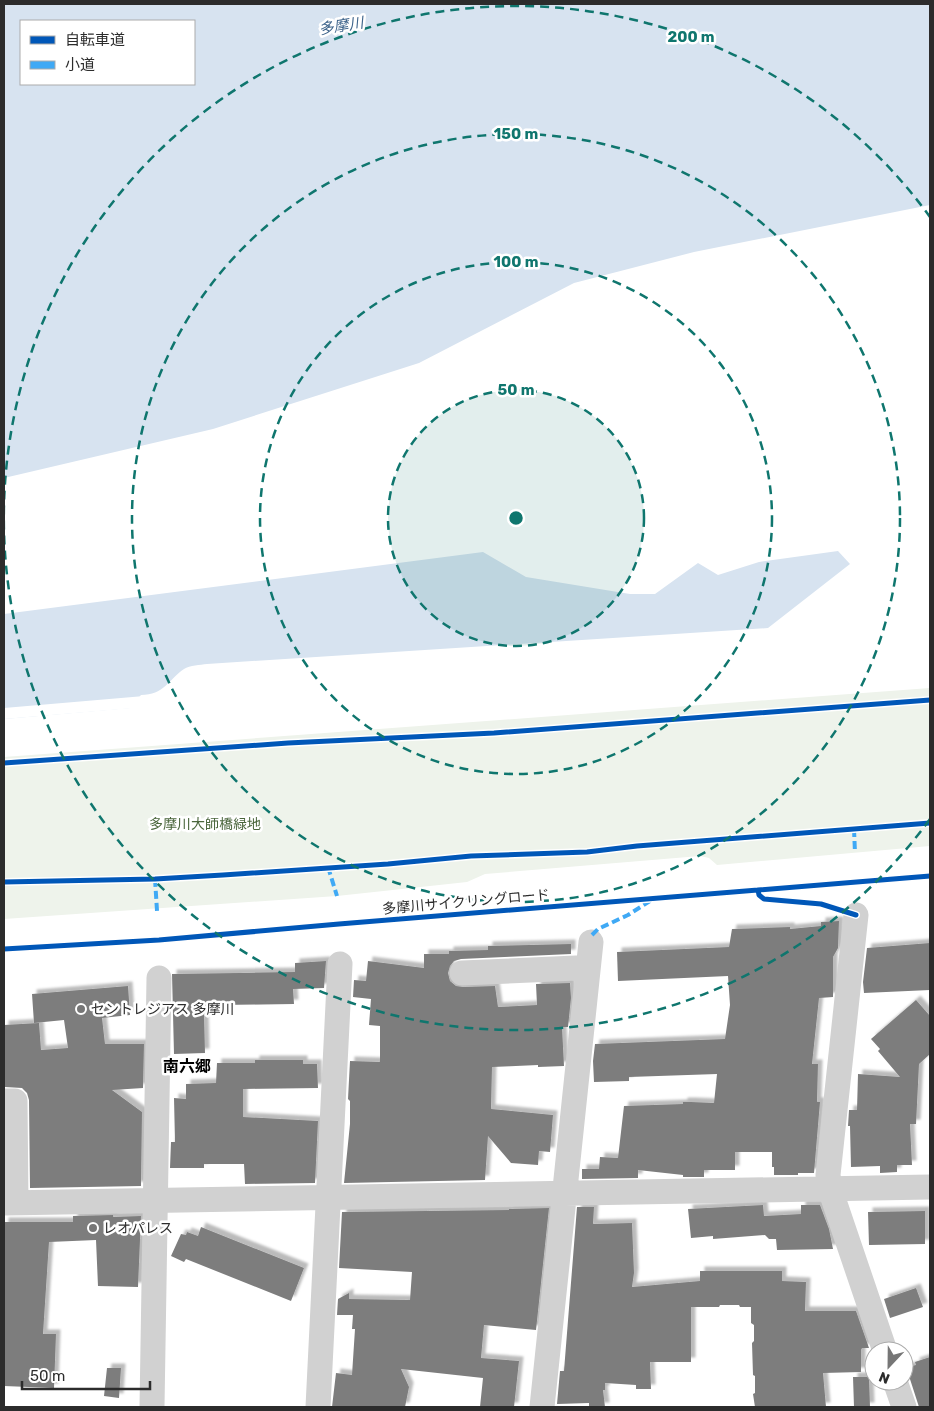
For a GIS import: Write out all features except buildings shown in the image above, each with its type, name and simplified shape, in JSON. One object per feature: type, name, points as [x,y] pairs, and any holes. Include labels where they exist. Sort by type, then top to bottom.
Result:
[{"type":"street","points":[[856,915],[828,1176],[830,1189],[882,1341]]},
{"type":"street","points":[[542,1407],[591,942]]},
{"type":"street","points":[[318,1407],[340,964]]},
{"type":"street","points":[[462,973],[588,969]]},
{"type":"street","points":[[152,1407],[157,1200],[159,978]]},
{"type":"street","points":[[4,1101],[15,1101],[10,1203],[930,1187]]},
{"type":"street","points":[[898,1391],[904,1407]]},
{"type":"green space","name":"多摩川大師橋緑地","points":[[930,688],[930,846],[717,865],[709,858],[700,856],[485,874],[467,882],[337,896],[4,919],[4,757]]},
{"type":"water","name":"多摩川","points":[[4,4],[930,4],[930,205],[694,252],[574,283],[419,363],[213,429],[4,478]]},
{"type":"water","points":[[838,551],[850,564],[768,628],[198,665],[184,669],[160,690],[141,695],[130,708],[4,719],[4,614],[483,552],[526,577],[630,594],[655,594],[698,563],[718,575],[759,562]]},
{"type":"pier","points":[[156,695],[142,697],[134,708],[4,719],[4,708]]},
{"type":"marked path","points":[[854,829],[855,853]]},
{"type":"marked path","points":[[328,867],[337,896]]},
{"type":"marked path","points":[[155,879],[157,911]]},
{"type":"marked path","points":[[592,935],[598,929],[628,915],[650,901]]},
{"type":"cycle path","points":[[4,763],[288,743],[494,733],[930,700]]},
{"type":"cycle path","points":[[4,882],[155,879],[388,864],[471,856],[587,852],[637,846],[930,823]]},
{"type":"cycle path","name":"多摩川サイクリングロード","points":[[4,949],[159,940],[930,876]]},
{"type":"cycle path","points":[[758,890],[759,895],[764,899],[821,904],[856,915]]},
{"type":"place","name":"セントレジアス 多摩川","points":[[81,1009]]},
{"type":"place","name":"レオパレス","points":[[93,1228]]},
{"type":"district","name":"南六郷","points":[[187,1066]]}]
